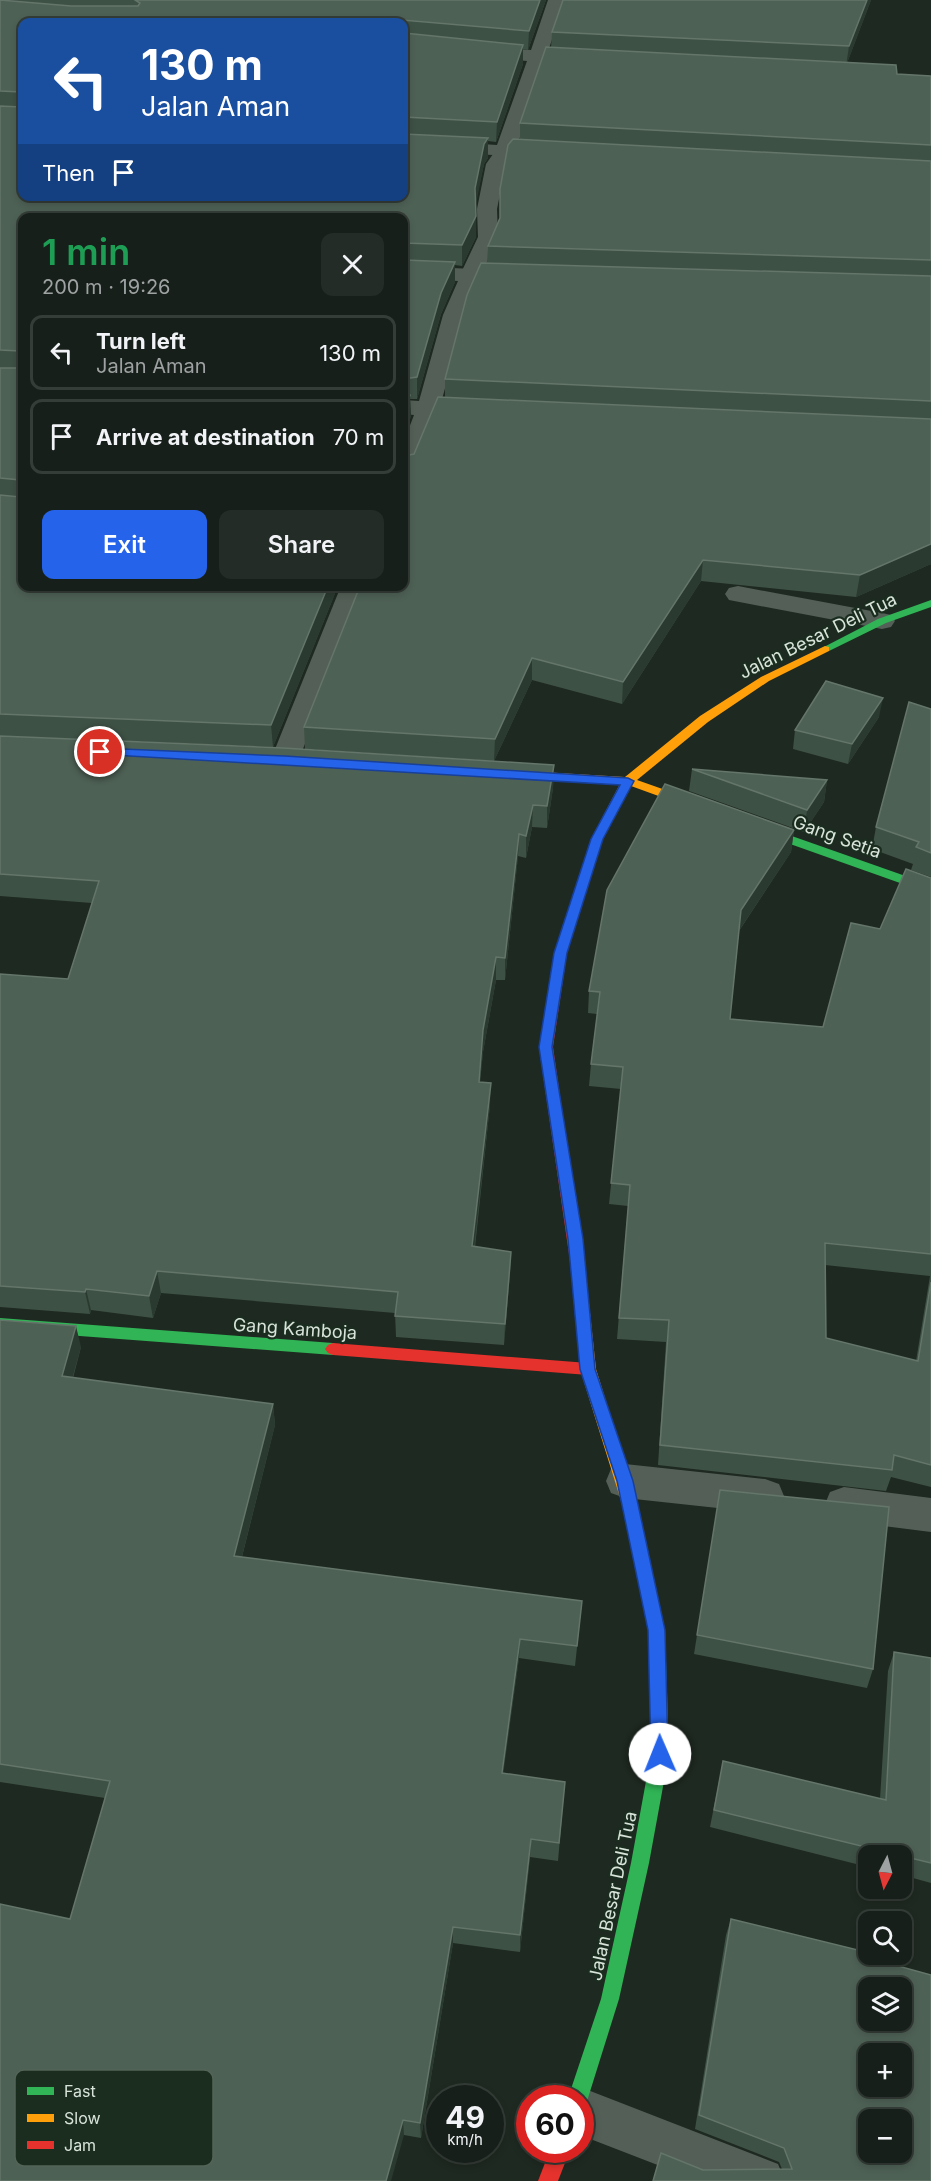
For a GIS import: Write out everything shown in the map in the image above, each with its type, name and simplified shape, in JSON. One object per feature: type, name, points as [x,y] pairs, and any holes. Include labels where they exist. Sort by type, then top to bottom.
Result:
[{"type":"main road","name":"Jalan Besar Deli Tua","points":[[582,2085],[610,2000],[640,1863],[660,1754],[657,1630],[625,1481],[588,1369],[576,1239],[546,1047],[561,953],[597,839],[628,781],[704,719],[765,679],[882,621],[928,608]]},
{"type":"main road","points":[[498,773],[628,781],[718,813]]},
{"type":"main road","name":"Gang Setia","points":[[740,822],[931,890]]},
{"type":"main road","name":"Gang Kamboja","points":[[0,1324],[588,1369]]},
{"type":"main road","points":[[548,2181],[555,2163]]},
{"type":"street","points":[[408,459],[428,409],[454,315],[488,237],[487,209],[496,164],[506,152],[557,0]]},
{"type":"street","points":[[408,45],[539,58],[610,62]]},
{"type":"street","points":[[408,145],[565,154]]},
{"type":"street","points":[[408,272],[542,277]]},
{"type":"street","points":[[408,407],[498,412]]},
{"type":"street","points":[[286,760],[352,591]]},
{"type":"street","points":[[738,594],[882,621]]},
{"type":"street","points":[[625,1481],[887,1508],[931,1515]]},
{"type":"street","points":[[594,2116],[761,2181]]},
{"type":"building","points":[[0,0],[71,6],[138,6],[140,3],[135,0],[540,0],[529,31],[408,21],[408,18],[18,18],[18,92],[0,91]]},
{"type":"building","points":[[563,0],[867,0],[849,46],[552,32]]},
{"type":"building","points":[[408,33],[523,45],[497,122],[408,117]]},
{"type":"building","points":[[546,47],[896,65],[897,74],[931,76],[931,145],[520,123]]},
{"type":"building","points":[[0,106],[18,107],[18,201],[408,201],[408,134],[488,138],[484,144],[475,188],[476,216],[462,245],[408,243],[408,213],[18,213],[18,351],[0,350]]},
{"type":"building","points":[[513,139],[931,161],[931,260],[488,246],[500,218],[500,189],[508,145]]},
{"type":"building","points":[[408,260],[455,262],[441,293],[417,377],[408,378]]},
{"type":"building","points":[[481,263],[931,276],[931,401],[445,379],[467,295]]},
{"type":"building","points":[[0,368],[18,368],[18,480],[0,478]]},
{"type":"building","points":[[438,397],[931,419],[931,544],[860,575],[703,560],[623,682],[532,658],[495,739],[304,727],[358,591],[408,591],[408,455],[414,454]]},
{"type":"building","points":[[0,495],[18,497],[18,591],[326,591],[271,725],[0,714]]},
{"type":"building","points":[[826,681],[883,698],[852,744],[795,730]]},
{"type":"building","points":[[909,702],[931,709],[931,853],[916,847],[919,842],[876,827]]},
{"type":"building","points":[[0,736],[283,748],[554,765],[547,806],[533,805],[526,836],[519,834],[505,958],[496,957],[483,1030],[479,1082],[491,1083],[472,1246],[511,1252],[505,1324],[395,1316],[398,1292],[157,1271],[149,1296],[86,1289],[85,1292],[0,1286],[0,974],[68,979],[99,881],[0,874]]},
{"type":"building","points":[[692,769],[827,780],[807,810]]},
{"type":"building","points":[[665,784],[794,830],[741,910],[730,1019],[823,1027],[851,923],[880,929],[906,869],[931,878],[931,1254],[825,1243],[826,1338],[918,1361],[931,1282],[931,1465],[894,1455],[892,1470],[660,1445],[669,1320],[619,1318],[630,1185],[611,1183],[623,1067],[591,1064],[600,992],[589,991],[607,890]]},
{"type":"building","points":[[0,1320],[76,1326],[62,1376],[273,1404],[234,1556],[582,1601],[577,1646],[520,1639],[502,1773],[565,1782],[559,1843],[531,1839],[520,1935],[453,1927],[420,2123],[403,2120],[386,2181],[0,2181],[0,1904],[70,1919],[110,1781],[0,1764]]},
{"type":"building","points":[[720,1490],[889,1507],[873,1669],[697,1635]]},
{"type":"building","points":[[894,1652],[931,1658],[931,1863],[912,1858],[912,1845],[858,1845],[714,1810],[723,1761],[886,1800]]},
{"type":"building","points":[[731,1919],[858,1950],[858,1965],[894,1965],[931,1975],[931,2181],[653,2181],[661,2153],[703,2170],[792,2169],[784,2148],[699,2115]]},
{"type":"traffic: fast","points":[[825,649],[882,621],[931,603]]},
{"type":"traffic: fast","points":[[749,825],[931,890]]},
{"type":"traffic: fast","points":[[0,1324],[333,1349]]},
{"type":"traffic: fast","points":[[582,2085],[610,1999],[640,1863],[660,1754],[657,1630],[630,1504]]},
{"type":"traffic: slow","points":[[588,867],[597,839],[628,781],[704,719],[765,679],[825,649]]},
{"type":"traffic: slow","points":[[508,774],[628,781],[701,807]]},
{"type":"traffic: slow","points":[[579,1275],[588,1369],[630,1504]]},
{"type":"traffic: jam","points":[[579,1275],[546,1047],[561,953],[588,867]]},
{"type":"traffic: jam","points":[[333,1349],[588,1369]]},
{"type":"traffic: jam","points":[[548,2181],[555,2163]]},
{"type":"route","points":[[100,752],[285,759],[628,781],[597,839],[561,953],[546,1047],[561,1155],[576,1239],[588,1369],[625,1481],[657,1630],[660,1754]]}]
